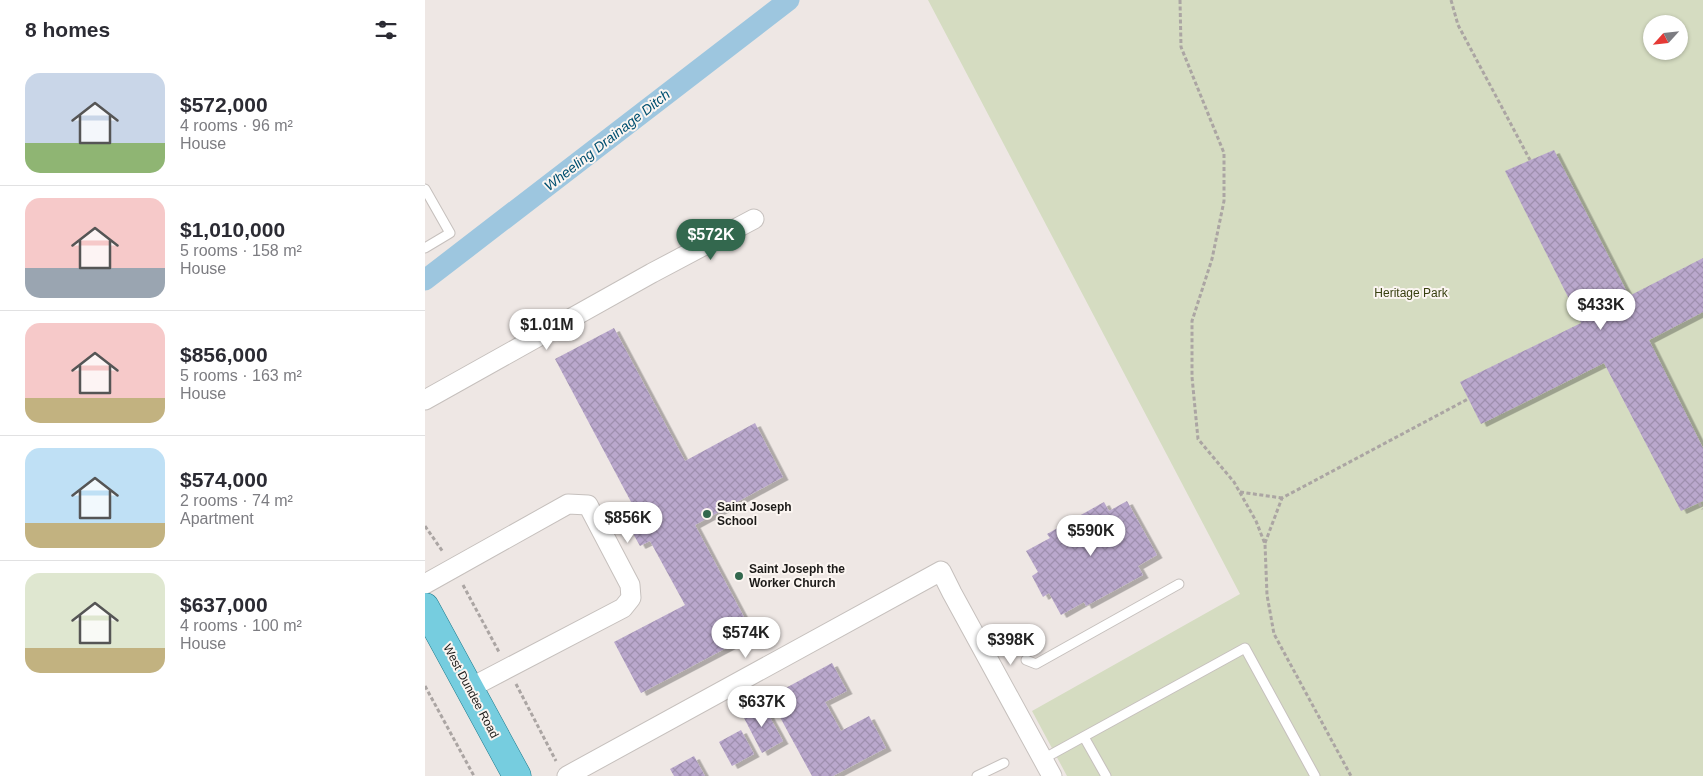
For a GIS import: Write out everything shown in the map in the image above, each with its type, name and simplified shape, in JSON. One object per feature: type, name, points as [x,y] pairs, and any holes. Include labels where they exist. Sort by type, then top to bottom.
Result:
[{"type":"main road","name":"West Dundee Road","points":[[425,607],[517,776]]},
{"type":"street","points":[[425,400],[652,273],[754,219]]},
{"type":"street","points":[[425,584],[568,504],[588,505],[630,584],[631,598],[623,608],[470,688]]},
{"type":"street","points":[[564,772],[941,571],[951,593],[1052,776]]},
{"type":"lane","points":[[425,189],[450,233],[425,248]]},
{"type":"lane","points":[[1026,660],[1036,664],[1179,584]]},
{"type":"lane","points":[[1043,760],[1245,648],[1315,776]]},
{"type":"lane","points":[[1084,736],[1105,776]]},
{"type":"lane","points":[[977,776],[1004,763]]},
{"type":"path","points":[[1180,0],[1181,47],[1224,153],[1224,201],[1212,259],[1192,321],[1192,377],[1198,439],[1234,482],[1256,521],[1265,544],[1267,595],[1274,634],[1351,776]]},
{"type":"path","points":[[1451,0],[1458,25],[1530,160]]},
{"type":"path","points":[[1239,492],[1282,498],[1468,399]]},
{"type":"path","points":[[1265,544],[1282,498]]},
{"type":"path","points":[[1699,503],[1703,509]]},
{"type":"path","points":[[425,526],[453,568],[564,772]]},
{"type":"path","points":[[425,686],[474,776]]},
{"type":"green space","name":"Heritage Park","points":[[928,0],[1703,0],[1703,776],[1067,776],[1032,711],[1240,594]]},
{"type":"building","points":[[1554,150],[1629,296],[1703,258],[1703,312],[1649,340],[1703,448],[1703,501],[1681,511],[1604,363],[1481,424],[1460,382],[1581,323],[1505,171]]},
{"type":"building","points":[[614,328],[685,461],[755,423],[783,477],[695,525],[753,634],[641,693],[614,642],[685,605],[650,541],[640,546],[626,521],[638,515],[555,359]]},
{"type":"building","points":[[1127,501],[1157,555],[1138,566],[1143,575],[1086,606],[1084,602],[1061,615],[1049,593],[1043,597],[1032,576],[1038,572],[1026,551],[1050,538],[1047,534],[1104,502],[1109,511]]},
{"type":"building","points":[[832,663],[847,691],[825,702],[841,731],[869,716],[886,748],[833,776],[812,776],[769,697]]},
{"type":"building","points":[[762,703],[783,741],[762,753],[742,714]]},
{"type":"building","points":[[741,730],[754,754],[732,766],[719,742]]},
{"type":"building","points":[[694,756],[705,776],[674,776],[670,769]]},
{"type":"waterway","name":"Wheeling Drainage Ditch","points":[[425,280],[789,0]]},
{"type":"place","name":"Saint Joseph School","points":[[707,514]]},
{"type":"place","name":"Saint Joseph the Worker Church","points":[[739,576]]}]
